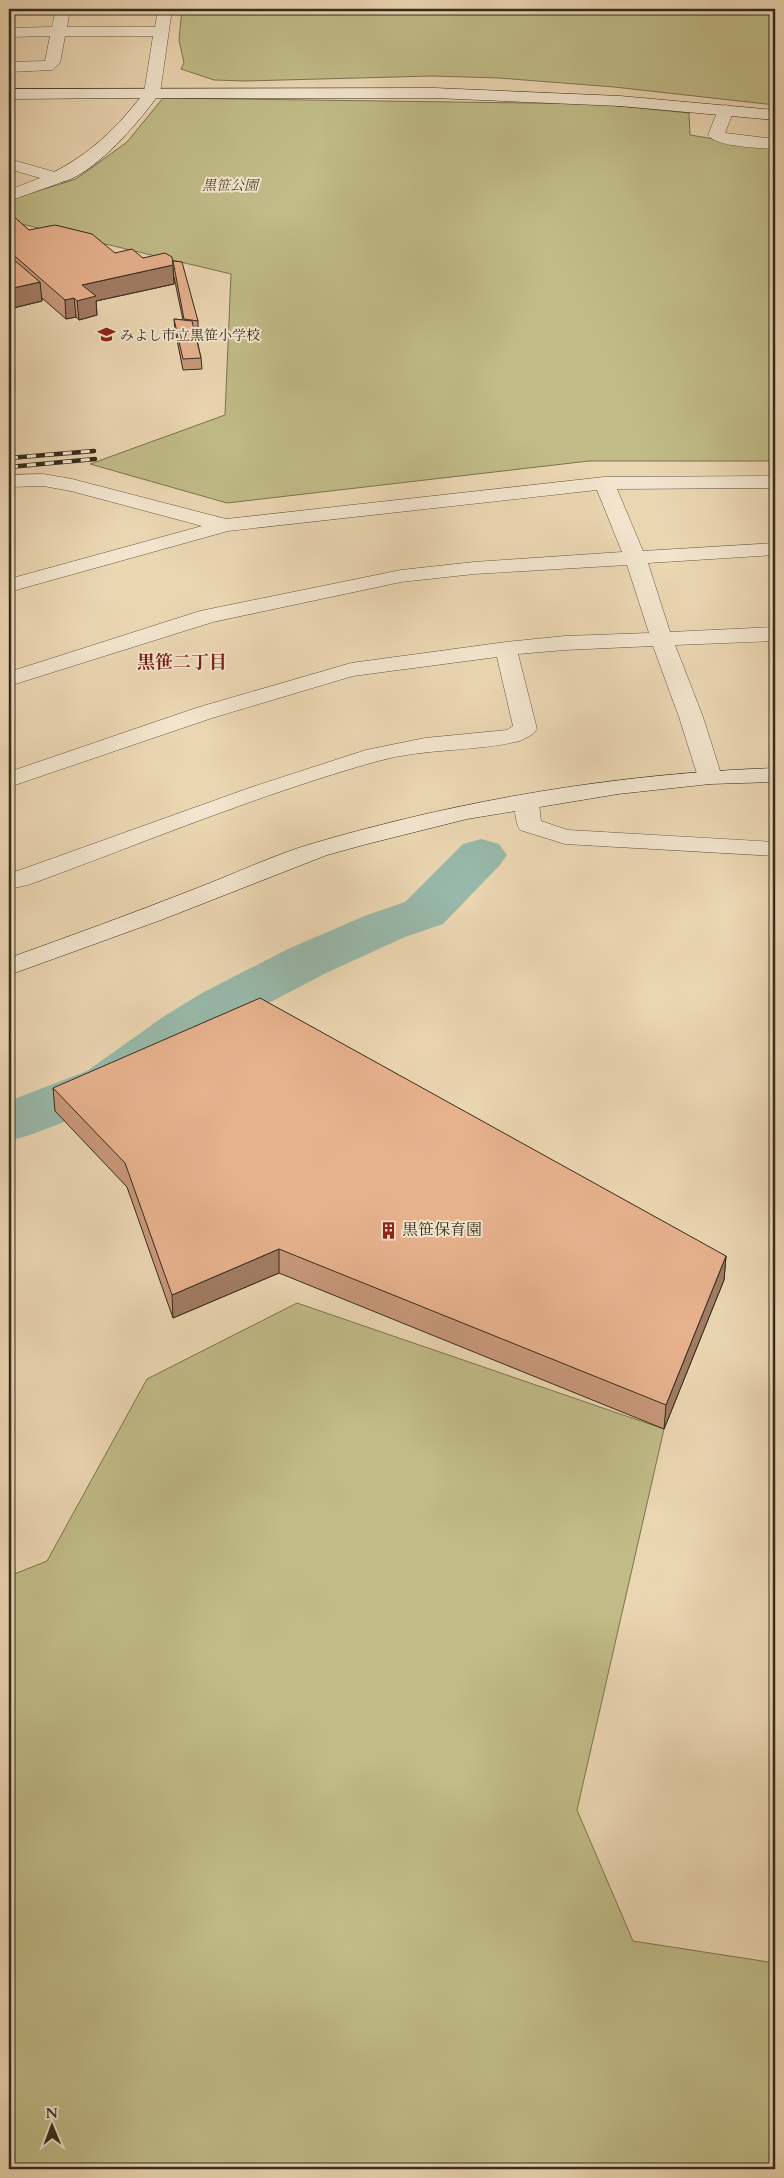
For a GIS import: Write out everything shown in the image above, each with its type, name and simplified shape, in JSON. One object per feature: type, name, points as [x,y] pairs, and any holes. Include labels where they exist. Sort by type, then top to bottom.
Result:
[{"type":"street","points":[[9,67],[47,67],[52,63],[63,9]]},
{"type":"street","points":[[9,196],[56,178],[80,166],[104,149],[152,93],[165,9]]},
{"type":"street","points":[[9,32],[162,31]]},
{"type":"street","points":[[9,94],[434,93],[620,101],[775,115]]},
{"type":"street","points":[[726,110],[716,135],[721,138],[775,144]]},
{"type":"street","points":[[9,164],[56,178]]},
{"type":"street","points":[[9,481],[43,480],[72,485],[227,526]]},
{"type":"street","points":[[9,586],[227,526],[604,483],[775,482]]},
{"type":"street","points":[[604,483],[635,557],[710,777]]},
{"type":"street","points":[[9,679],[208,616],[401,576],[474,568],[775,549]]},
{"type":"street","points":[[9,568],[39,577]]},
{"type":"street","points":[[9,780],[204,713],[351,670],[506,649],[565,644],[775,634]]},
{"type":"street","points":[[9,881],[19,880],[260,792],[374,756],[425,745],[512,736],[525,730],[506,649]]},
{"type":"street","points":[[9,967],[318,850],[468,812],[618,787],[710,777],[775,775]]},
{"type":"street","points":[[527,803],[529,825],[565,837],[775,849]]},
{"type":"green space","points":[[182,9],[770,9],[775,18],[775,105],[614,87],[499,78],[432,76],[246,81],[214,80],[181,69],[184,63],[179,40]]},
{"type":"green space","name":"黒笹公園","points":[[163,98],[599,104],[689,113],[690,135],[775,149],[775,461],[589,461],[227,503],[90,464],[225,415],[231,274],[9,221],[9,200],[76,179],[127,142]]},
{"type":"green space","points":[[297,1303],[664,1429],[577,1810],[633,1941],[775,1963],[775,2169],[9,2169],[9,1576],[47,1561],[147,1379]]},
{"type":"building","points":[[9,214],[29,230],[55,225],[92,234],[115,253],[132,249],[143,258],[165,253],[172,257],[173,265],[82,285],[96,296],[77,301],[74,298],[65,300],[9,251]]},
{"type":"building","points":[[9,259],[13,259],[40,282],[9,289]]},
{"type":"building","points":[[173,261],[182,262],[198,321],[184,319]]},
{"type":"building","points":[[174,319],[192,321],[201,358],[183,359]]},
{"type":"building","name":"黒笹保育園","points":[[260,998],[726,1256],[666,1405],[279,1249],[172,1295],[125,1163],[53,1088]]},
{"type":"waterway","points":[[9,1122],[107,1084],[183,1029],[222,1005],[307,961],[386,926],[424,913],[481,855]]},
{"type":"railway","points":[[9,458],[94,451]]},
{"type":"railway","points":[[9,467],[95,459]]},
{"type":"place","name":"みよし市立黒笹小学校","points":[[106,335]]},
{"type":"place","name":"黒笹保育園","points":[[388,1230]]},
{"type":"district","name":"黒笹二丁目","points":[[182,662]]}]
